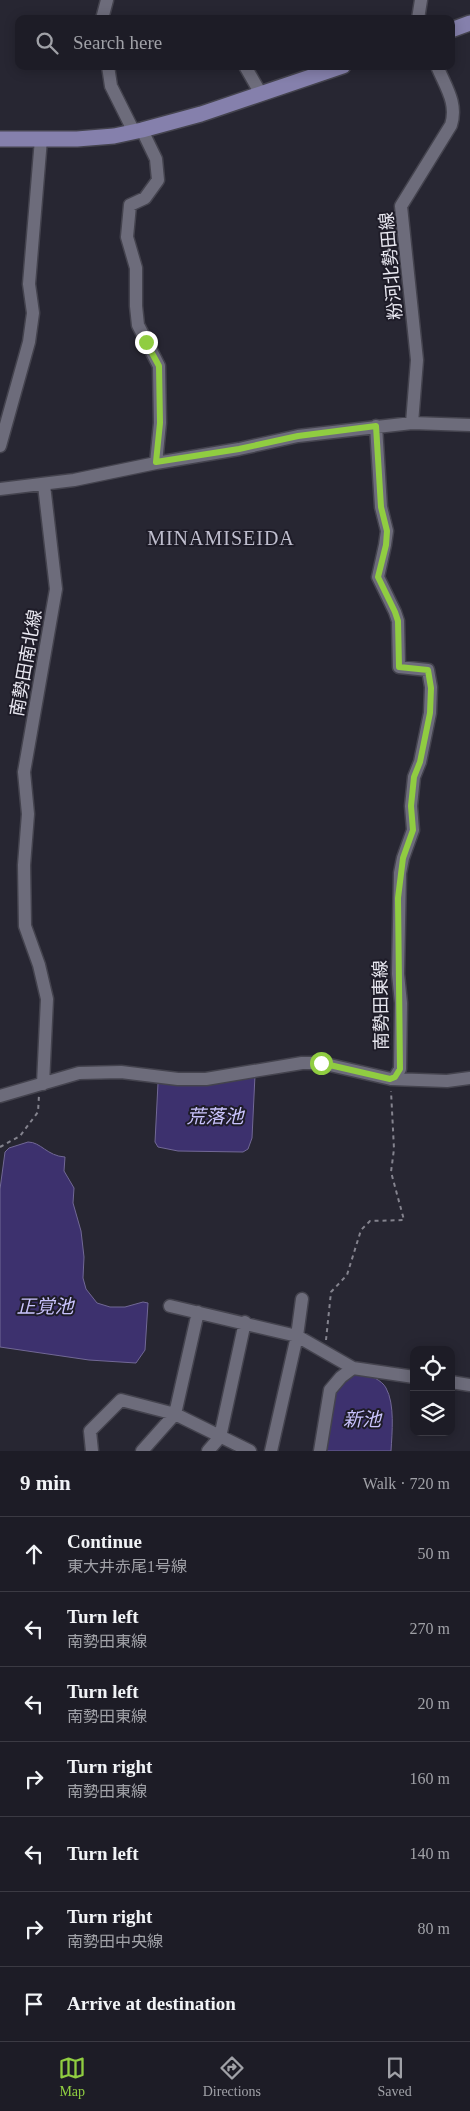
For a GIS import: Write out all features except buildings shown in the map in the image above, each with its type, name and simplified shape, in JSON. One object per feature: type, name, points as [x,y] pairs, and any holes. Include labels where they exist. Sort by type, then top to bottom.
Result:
[{"type":"main road","points":[[455,29],[470,23]]},
{"type":"main road","points":[[0,139],[77,139],[138,131],[201,114],[331,70]]},
{"type":"street","points":[[103,15],[107,0]]},
{"type":"street","points":[[419,15],[421,0]]},
{"type":"street","points":[[109,70],[111,86],[156,159],[158,180],[145,198],[130,206],[127,237],[136,268],[138,325],[159,366],[160,423],[156,462]]},
{"type":"street","points":[[247,70],[261,94]]},
{"type":"street","name":"粉河北勢田線","points":[[412,423],[417,360],[401,206],[451,125],[454,115],[454,104],[438,70]]},
{"type":"street","points":[[0,446],[29,342],[33,312],[29,284],[41,139]]},
{"type":"street","points":[[0,489],[44,485],[156,462],[239,449],[298,436],[412,423],[470,425]]},
{"type":"street","name":"南勢田東線","points":[[376,426],[381,507],[387,531],[386,545],[378,577],[398,621],[399,667],[428,670],[431,688],[430,713],[420,762],[414,777],[412,793],[413,830],[400,873],[398,974],[400,1069],[395,1077],[390,1079]]},
{"type":"street","name":"南勢田南北線","points":[[43,1084],[47,999],[39,965],[25,926],[24,865],[28,814],[24,772],[56,589],[44,485]]},
{"type":"street","points":[[0,1096],[78,1073],[121,1072],[178,1079],[206,1079],[302,1063],[321,1063],[390,1079],[447,1081],[470,1078]]},
{"type":"street","points":[[272,1451],[297,1336],[302,1299]]},
{"type":"street","points":[[170,1306],[246,1322],[297,1336],[353,1368],[410,1376]]},
{"type":"street","points":[[142,1451],[175,1414],[198,1312]]},
{"type":"street","points":[[208,1451],[220,1437],[246,1322]]},
{"type":"street","points":[[320,1451],[330,1390],[341,1377],[353,1368]]},
{"type":"street","points":[[455,1383],[470,1385]]},
{"type":"street","points":[[92,1451],[90,1431],[120,1400],[175,1414],[250,1451]]},
{"type":"path","points":[[326,1344],[332,1292],[346,1275],[361,1230],[370,1221],[404,1220],[391,1172],[394,1149],[390,1079]]},
{"type":"path","points":[[0,1147],[20,1136],[38,1112],[39,1092],[43,1084]]},
{"type":"water","name":"荒落池","points":[[255,1075],[252,1138],[248,1149],[243,1152],[178,1151],[158,1147],[155,1142],[158,1083],[162,1080]]},
{"type":"water","name":"正覚池","points":[[28,1142],[37,1144],[53,1154],[65,1157],[64,1171],[74,1188],[73,1203],[81,1231],[84,1257],[83,1278],[86,1289],[97,1303],[110,1307],[125,1307],[143,1302],[148,1303],[145,1350],[136,1363],[89,1360],[0,1347],[0,1189],[5,1152],[9,1148]]},
{"type":"water","name":"新池","points":[[363,1372],[382,1383],[389,1395],[392,1419],[391,1451],[324,1451],[337,1388],[355,1373]]},
{"type":"district","name":"MINAMISEIDA","points":[[221,538]]},
{"type":"route","points":[[146,342],[159,366],[160,423],[156,462],[239,449],[298,436],[376,426],[381,507],[387,531],[386,545],[378,570],[378,577],[398,621],[399,667],[428,670],[431,688],[430,713],[420,762],[414,777],[411,806],[413,830],[400,873],[398,898],[400,936],[398,974],[400,1069],[395,1077],[390,1079],[321,1063]]}]
